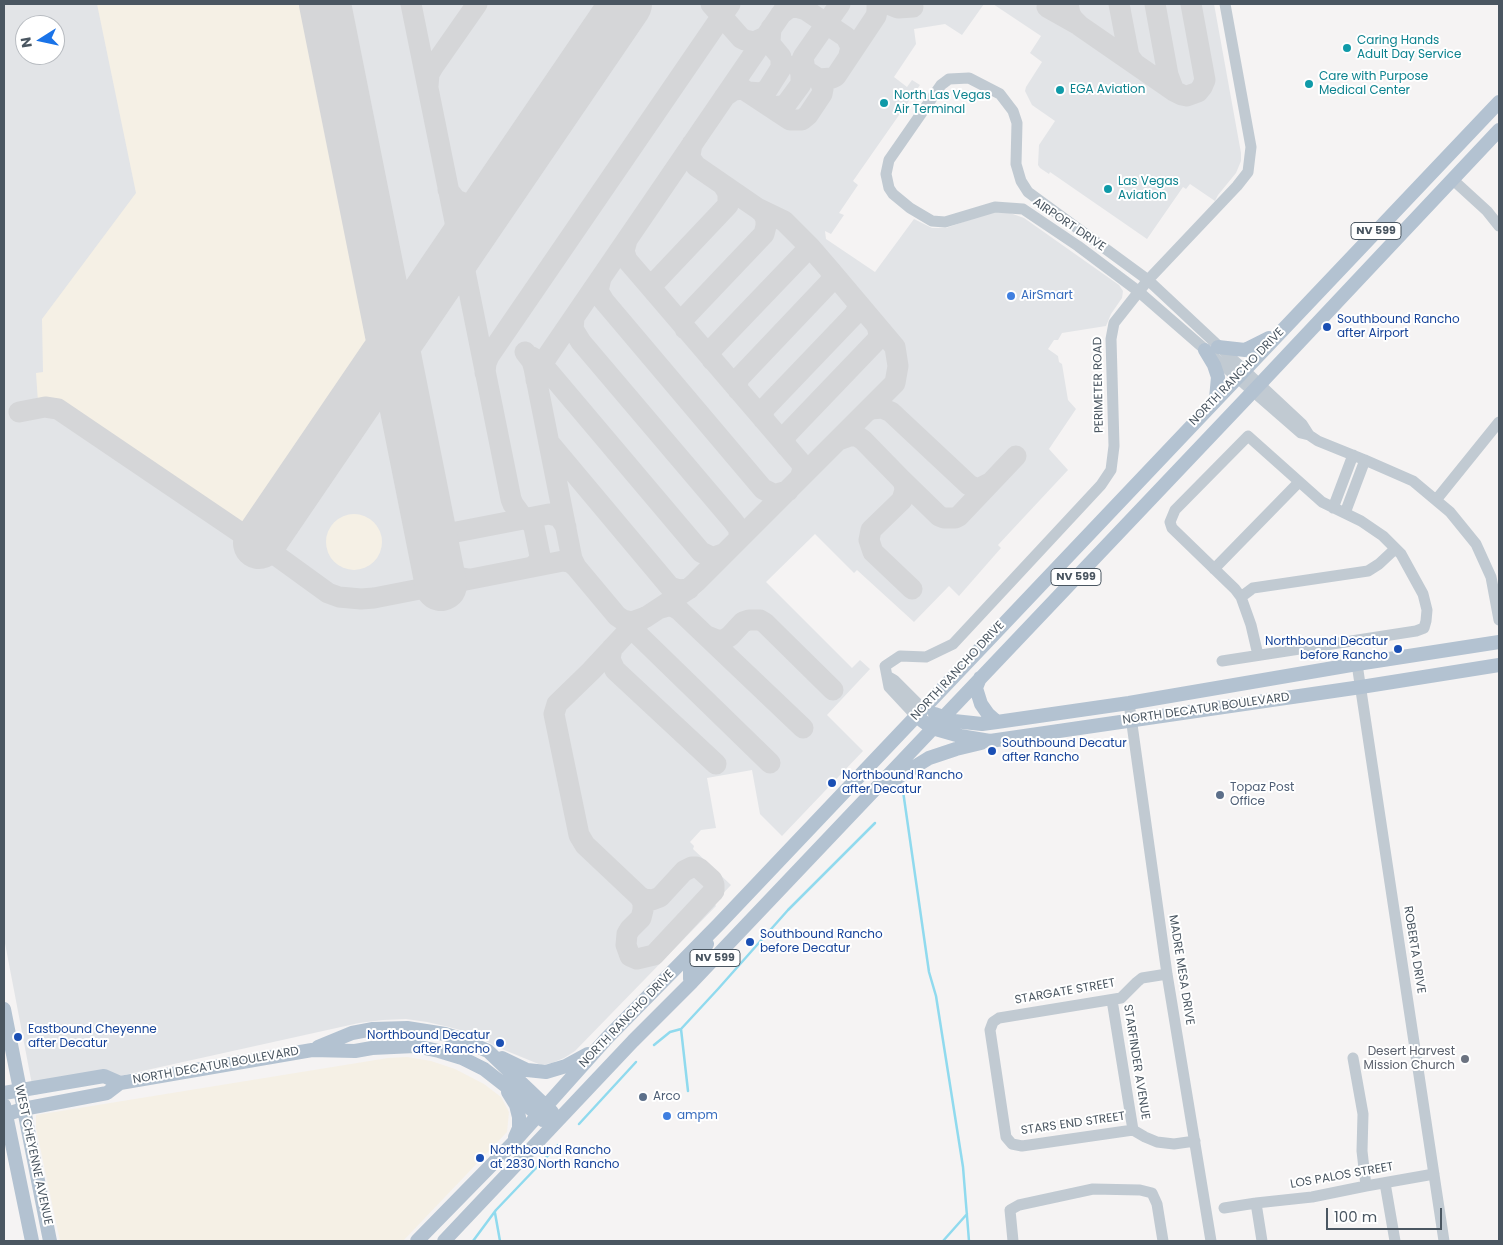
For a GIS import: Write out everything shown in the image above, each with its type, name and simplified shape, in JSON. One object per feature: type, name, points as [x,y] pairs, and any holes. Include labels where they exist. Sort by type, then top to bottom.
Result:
[{"type":"main road","name":"NORTH RANCHO DRIVE","points":[[418,1241],[512,1143],[607,1038],[719,924],[1499,102]]},
{"type":"main road","points":[[1452,179],[1461,158],[1472,145],[1473,130]]},
{"type":"main road","name":"NORTH RANCHO DRIVE","points":[[444,1241],[870,795],[1499,130]]},
{"type":"main road","points":[[1216,399],[1218,377],[1212,348],[1245,350],[1279,334]]},
{"type":"main road","name":"NORTH DECATUR BOULEVARD","points":[[937,723],[954,721],[982,724],[997,722],[1499,642]]},
{"type":"main road","name":"NORTH DECATUR BOULEVARD","points":[[920,712],[960,736],[990,741],[1499,665]]},
{"type":"main road","points":[[1266,700],[1268,688],[1297,682],[1326,669]]},
{"type":"main road","points":[[980,678],[976,688],[981,704],[997,722]]},
{"type":"main road","points":[[870,795],[929,758],[990,741]]},
{"type":"main road","points":[[692,982],[689,975],[691,968],[719,924]]},
{"type":"main road","name":"WEST CHEYENNE AVENUE","points":[[4,1010],[50,1241]]},
{"type":"main road","name":"NORTH DECATUR BOULEVARD","points":[[312,1050],[352,1033],[373,1029],[421,1029],[439,1032],[488,1051],[556,1123]]},
{"type":"main road","points":[[488,1051],[527,1070],[546,1072],[561,1069],[573,1063],[607,1038]]},
{"type":"main road","name":"NORTH DECATUR BOULEVARD","points":[[4,1112],[107,1093],[120,1083],[312,1050],[355,1051],[372,1048],[415,1046],[462,1058],[484,1069],[542,1110]]},
{"type":"main road","name":"NORTH DECATUR BOULEVARD","points":[[4,1093],[104,1076],[120,1083]]},
{"type":"main road","points":[[507,1087],[509,1095],[516,1105],[519,1123],[519,1128],[512,1143]]},
{"type":"main road","name":"WEST CHEYENNE AVENUE","points":[[4,1112],[32,1241]]},
{"type":"street","name":"PERIMETER ROAD","points":[[920,712],[889,687],[884,666],[900,656],[926,657],[953,644],[1101,485],[1111,470],[1114,446],[1111,339],[1114,323],[1138,291],[1248,172],[1251,147],[1225,4]]},
{"type":"street","name":"AIRPORT DRIVE","points":[[1212,348],[1078,246],[1023,209],[995,207],[945,222],[932,221],[910,208],[894,194],[889,188],[886,174],[889,160],[941,85],[949,79],[969,78],[1000,94],[1013,111],[1017,123],[1016,164],[1021,180],[1028,192],[1148,280],[1212,348],[1256,388],[1293,427],[1318,441],[1353,455]]},
{"type":"street","points":[[1452,179],[1487,211],[1499,226]]},
{"type":"street","points":[[1436,500],[1499,422]]},
{"type":"street","points":[[1222,661],[1416,630],[1424,628],[1426,622],[1427,610],[1423,594],[1401,554],[1383,536],[1361,521],[1322,502],[1248,436],[1175,510],[1170,522],[1172,528],[1241,597],[1251,625],[1258,655]]},
{"type":"street","points":[[1333,508],[1353,455],[1413,481],[1450,512],[1476,544],[1491,576],[1499,620]]},
{"type":"street","points":[[1345,513],[1365,460]]},
{"type":"street","points":[[1214,569],[1300,482]]},
{"type":"street","points":[[1241,597],[1254,588],[1368,571],[1379,564],[1395,549]]},
{"type":"street","name":"ROBERTA DRIVE","points":[[1357,664],[1444,1241]]},
{"type":"street","name":"MADRE MESA DRIVE","points":[[1129,702],[1167,974],[1211,1241]]},
{"type":"street","name":"STARGATE STREET","points":[[1012,1144],[1006,1137],[990,1030],[992,1022],[999,1018],[1121,998],[1142,978],[1167,974]]},
{"type":"street","name":"STARFINDER AVENUE","points":[[1112,1000],[1133,1130]]},
{"type":"street","points":[[1353,1058],[1363,1114],[1362,1151],[1366,1186]]},
{"type":"street","name":"STARS END STREET","points":[[1012,1144],[1022,1146],[1133,1130],[1157,1142],[1174,1144],[1195,1141]]},
{"type":"street","name":"LOS PALOS STREET","points":[[1224,1208],[1312,1198],[1434,1174]]},
{"type":"street","points":[[1385,1183],[1395,1241]]},
{"type":"street","points":[[1014,1241],[1010,1210],[1020,1204],[1093,1190],[1140,1190],[1152,1193],[1157,1204],[1163,1241]]},
{"type":"street","points":[[1256,1203],[1262,1241]]},
{"type":"shaded area","points":[[4,4],[984,4],[962,35],[945,24],[914,29],[916,44],[894,77],[907,87],[912,80],[920,85],[853,181],[858,185],[839,213],[844,215],[831,234],[825,231],[826,239],[875,272],[914,219],[932,228],[946,228],[998,211],[1010,213],[1024,218],[1119,285],[1123,291],[1122,298],[1111,314],[1106,326],[1062,333],[1058,340],[1054,340],[1048,349],[1058,356],[1059,362],[1062,364],[1068,400],[1076,409],[1049,449],[1068,470],[998,545],[1001,548],[959,596],[949,586],[914,622],[857,570],[854,573],[815,534],[766,582],[852,668],[860,660],[870,669],[827,715],[863,751],[782,836],[760,814],[752,770],[707,778],[716,828],[701,830],[690,842],[694,846],[693,849],[731,885],[714,903],[716,906],[575,1051],[552,1063],[541,1065],[497,1047],[471,1033],[449,1027],[406,1019],[383,1020],[359,1023],[34,1095],[4,938]]},
{"type":"shaded area","points":[[993,4],[1214,4],[1241,153],[1241,161],[1236,173],[1215,201],[1190,184],[1186,189],[1183,187],[1147,239],[1050,172],[1049,174],[1040,168],[1038,165],[1039,145],[1055,121],[1032,105],[1025,91],[1042,62],[1030,53],[1041,36]]},
{"type":"sand","points":[[97,4],[309,4],[378,344],[260,518],[252,523],[245,525],[239,523],[65,405],[38,402],[36,373],[43,372],[42,319],[136,193]]},
{"type":"sand","points":[[348,514],[360,514],[370,518],[378,526],[382,542],[378,558],[370,566],[360,570],[348,570],[338,566],[330,558],[326,548],[326,536],[330,526],[338,518]]},
{"type":"sand","points":[[407,1057],[431,1061],[455,1069],[484,1084],[501,1097],[509,1112],[507,1132],[403,1241],[60,1241],[36,1128],[36,1115],[388,1058]]},
{"type":"waterway","points":[[903,791],[929,972],[936,996],[963,1167],[969,1241]]},
{"type":"waterway","points":[[688,1091],[681,1029],[788,910],[875,823]]},
{"type":"waterway","points":[[654,1045],[670,1032],[681,1029]]},
{"type":"waterway","points":[[579,1124],[636,1062]]},
{"type":"waterway","points":[[473,1241],[496,1210],[558,1145]]},
{"type":"waterway","points":[[495,1213],[500,1241]]},
{"type":"waterway","points":[[943,1241],[967,1214]]},
{"type":"taxiway","points":[[411,4],[511,499],[521,515],[533,524],[534,527],[540,556],[538,562],[532,567]]},
{"type":"taxiway","points":[[428,86],[429,74],[433,67],[477,4]]},
{"type":"taxiway","points":[[711,4],[741,38],[754,42],[765,37]]},
{"type":"taxiway","points":[[485,373],[489,356],[730,4]]},
{"type":"taxiway","points":[[536,380],[542,364],[788,4]]},
{"type":"taxiway","points":[[840,4],[803,57],[805,70],[819,79],[836,76],[876,16],[877,4]]},
{"type":"taxiway","points":[[888,4],[898,8],[913,7]]},
{"type":"taxiway","points":[[1068,4],[1070,14],[1080,26],[1174,91],[1187,96],[1198,92],[1205,80],[1191,4]]},
{"type":"taxiway","points":[[1119,4],[1129,56],[1135,64]]},
{"type":"taxiway","points":[[1155,4],[1168,75],[1174,91]]},
{"type":"taxiway","points":[[781,14],[789,8],[796,7],[806,10],[846,37],[851,47],[849,55]]},
{"type":"taxiway","points":[[1047,7],[1079,25]]},
{"type":"taxiway","points":[[749,92],[760,93],[767,90],[781,68],[781,57],[771,45],[771,28]]},
{"type":"taxiway","points":[[770,107],[782,106],[787,103],[801,84],[798,64]]},
{"type":"taxiway","points":[[724,97],[734,90],[743,89],[790,120],[802,120],[808,115],[822,94],[823,89],[819,79]]},
{"type":"taxiway","points":[[525,352],[532,361],[534,368],[572,559],[576,567],[617,616],[632,622],[646,617],[696,582],[895,383],[898,366],[895,347],[830,270],[784,221],[757,208],[696,166],[690,155],[692,144]]},
{"type":"taxiway","points":[[627,240],[624,251],[627,260],[646,282],[657,280],[728,205],[728,193],[723,185]]},
{"type":"taxiway","points":[[448,190],[456,200],[468,205],[480,205],[495,197]]},
{"type":"taxiway","points":[[685,329],[683,320],[687,315],[764,234],[766,219],[757,208]]},
{"type":"taxiway","points":[[712,360],[711,352],[713,348],[805,252],[805,242]]},
{"type":"taxiway","points":[[738,390],[739,378],[832,280],[830,270]]},
{"type":"taxiway","points":[[601,278],[598,291],[604,301],[763,489],[773,494],[788,491]]},
{"type":"taxiway","points":[[646,282],[801,463],[803,469],[800,478]]},
{"type":"taxiway","points":[[763,419],[762,416],[765,408],[854,315],[858,308],[857,302]]},
{"type":"taxiway","points":[[574,318],[573,329],[581,342],[733,521],[739,529],[739,539]]},
{"type":"taxiway","points":[[786,446],[785,438],[787,434],[877,340],[879,334],[877,326]]},
{"type":"taxiway","points":[[532,357],[542,364],[701,552],[714,557],[725,553]]},
{"type":"taxiway","points":[[19,412],[45,407],[58,409],[241,533],[259,543],[328,593],[339,597],[374,598],[563,561],[570,562],[576,567]]},
{"type":"taxiway","points":[[868,411],[882,408],[891,412],[969,485],[978,489],[990,483]]},
{"type":"taxiway","points":[[839,440],[850,436],[857,436],[904,483],[905,490],[902,500],[871,530],[869,540],[873,552],[912,589]]},
{"type":"taxiway","points":[[551,445],[670,587],[679,590],[689,589]]},
{"type":"taxiway","points":[[901,479],[939,516],[955,518],[1016,456]]},
{"type":"taxiway","points":[[426,506],[435,525],[451,533],[549,514],[560,518],[566,527]]},
{"type":"taxiway","points":[[436,557],[449,574],[454,577],[468,579]]},
{"type":"taxiway","points":[[658,609],[668,606],[679,610],[803,728]]},
{"type":"taxiway","points":[[639,896],[652,900],[660,897],[684,871],[692,867],[700,869],[712,880],[714,885],[714,891],[654,955],[637,959],[630,956],[626,945],[627,934],[641,918],[643,902],[585,845],[579,835],[554,714],[557,704],[631,628],[645,617]]},
{"type":"taxiway","points":[[623,620],[770,763]]},
{"type":"taxiway","points":[[707,636],[717,640],[724,640],[743,622],[760,620],[833,690]]},
{"type":"taxiway","points":[[612,648],[610,659],[615,670],[716,764]]},
{"type":"runway","points":[[325,4],[441,585]]},
{"type":"runway","points":[[259,543],[626,4]]},
{"type":"place","name":"Caring Hands Adult Day Service","points":[[1347,48]]},
{"type":"place","name":"Care with Purpose Medical Center","points":[[1309,84]]},
{"type":"place","name":"EGA Aviation","points":[[1060,90]]},
{"type":"place","name":"North Las Vegas Air Terminal","points":[[884,103]]},
{"type":"place","name":"Las Vegas Aviation","points":[[1108,189]]},
{"type":"place","name":"AirSmart","points":[[1011,296]]},
{"type":"place","name":"Southbound Rancho after Airport","points":[[1327,327]]},
{"type":"place","name":"Northbound Decatur before Rancho","points":[[1398,649]]},
{"type":"place","name":"Southbound Decatur after Rancho","points":[[992,751]]},
{"type":"place","name":"Northbound Rancho after Decatur","points":[[832,783]]},
{"type":"place","name":"Topaz Post Office","points":[[1220,795]]},
{"type":"place","name":"Southbound Rancho before Decatur","points":[[750,942]]},
{"type":"place","name":"Eastbound Cheyenne after Decatur","points":[[18,1037]]},
{"type":"place","name":"Northbound Decatur after Rancho","points":[[500,1043]]},
{"type":"place","name":"Desert Harvest Mission Church","points":[[1465,1059]]},
{"type":"place","name":"Arco","points":[[643,1097]]},
{"type":"place","name":"ampm","points":[[667,1116]]},
{"type":"place","name":"Northbound Rancho at 2830 North Rancho","points":[[480,1158]]}]
